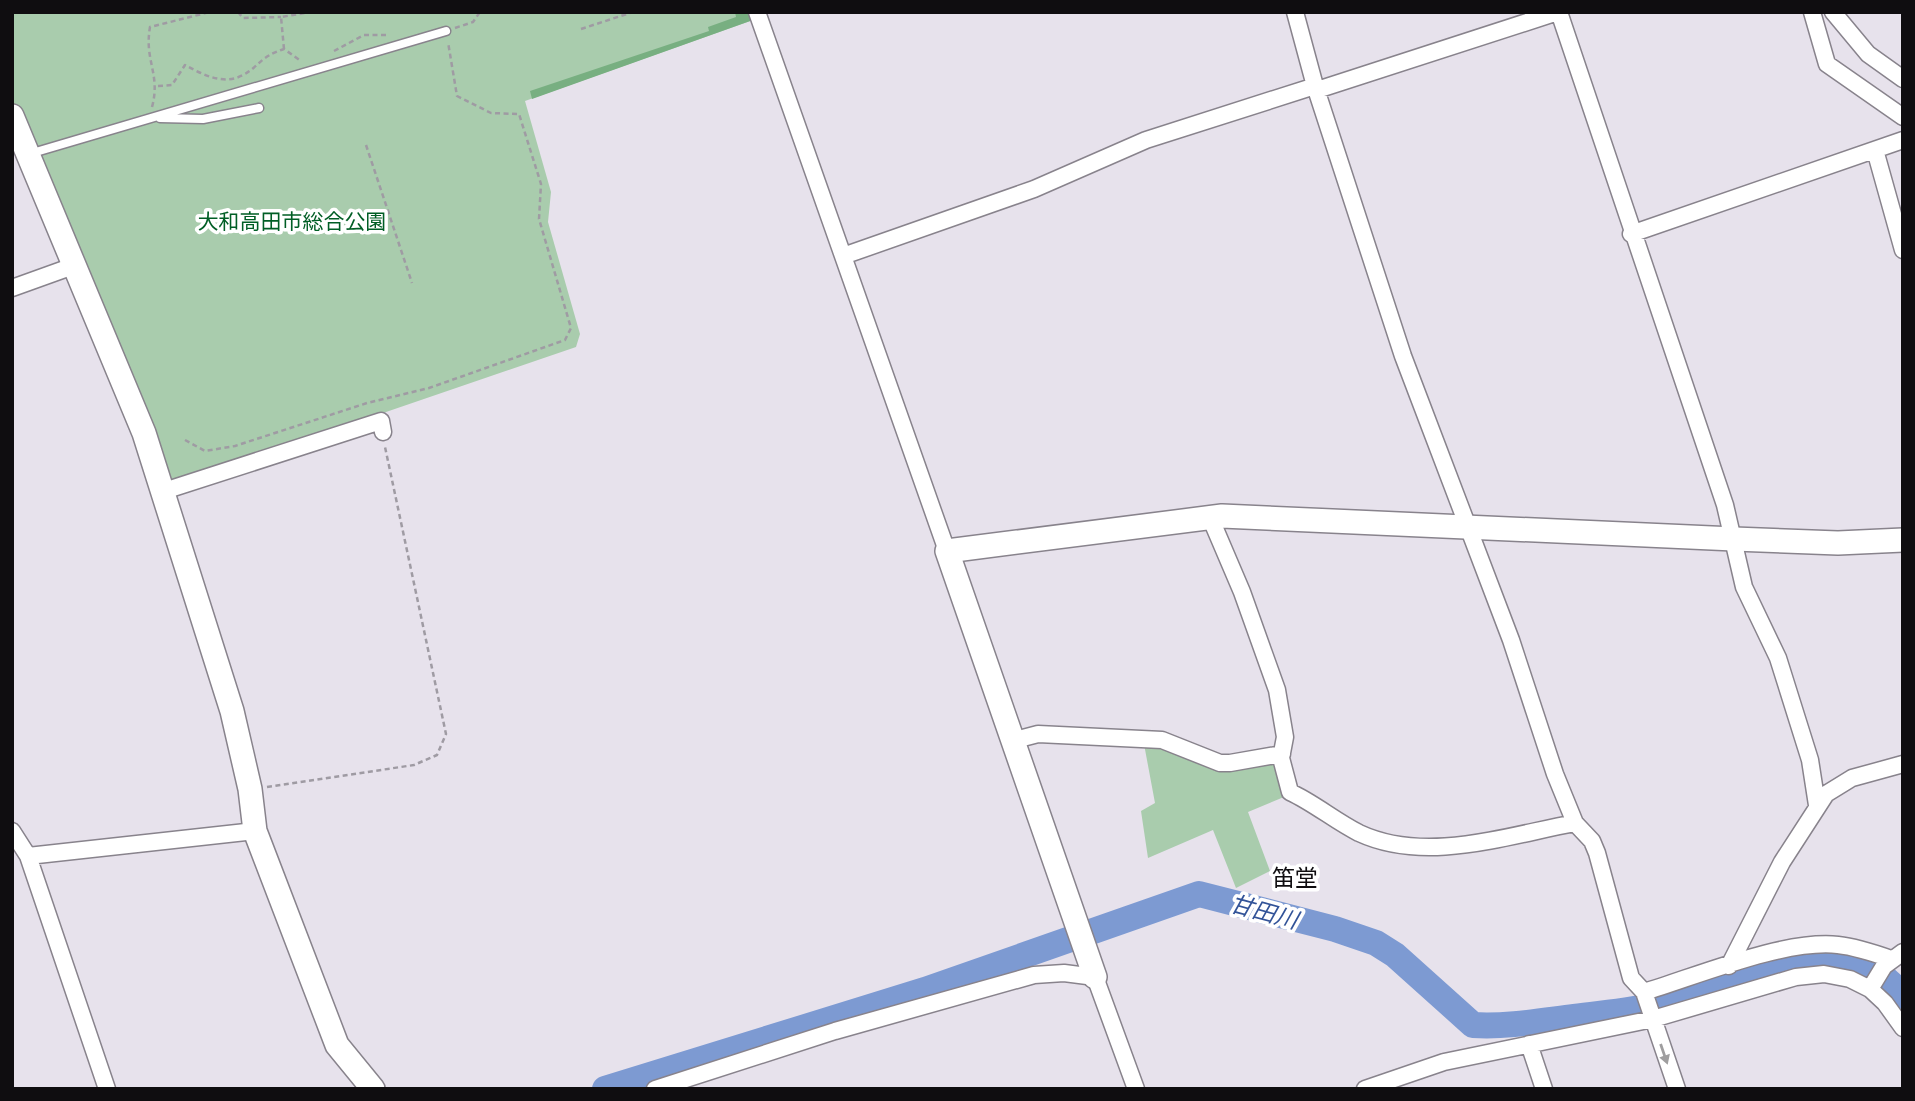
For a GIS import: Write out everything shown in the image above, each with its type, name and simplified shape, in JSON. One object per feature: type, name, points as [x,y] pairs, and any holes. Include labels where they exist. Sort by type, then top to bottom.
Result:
[{"type":"street","points":[[757,12],[1011,741],[1136,1089]]},
{"type":"street","points":[[1295,12],[1316,88],[1403,356],[1468,527],[1574,823],[1592,841],[1631,978],[1645,995],[1677,1089]]},
{"type":"street","points":[[843,256],[1034,188],[1146,140],[1558,12],[1631,234],[1716,477],[1734,539],[1744,587],[1772,644],[1786,684],[1810,760],[1817,805]]},
{"type":"street","points":[[1812,12],[1826,64],[1903,117]]},
{"type":"street","points":[[1833,12],[1868,54],[1903,79]]},
{"type":"street","points":[[12,117],[76,265],[144,433],[164,491],[232,710],[250,789],[255,831],[337,1045],[373,1089]]},
{"type":"street","points":[[1631,234],[1903,140]]},
{"type":"street","points":[[1875,150],[1903,250]]},
{"type":"street","points":[[12,288],[76,265]]},
{"type":"street","points":[[164,491],[381,421],[383,432]]},
{"type":"street","points":[[947,551],[1210,517],[1838,543],[1903,540]]},
{"type":"street","points":[[1210,517],[1242,592],[1277,690],[1285,737],[1282,754],[1290,792],[1359,833],[1386,843],[1411,848],[1450,846],[1574,823]]},
{"type":"street","points":[[1011,741],[1038,734],[1162,740],[1220,763],[1282,754]]},
{"type":"street","points":[[1729,966],[1782,862],[1817,805],[1835,787],[1852,778],[1903,764]]},
{"type":"street","points":[[12,831],[28,856],[107,1089]]},
{"type":"street","points":[[28,856],[255,831]]},
{"type":"street","points":[[1645,995],[1729,966],[1792,948],[1818,944],[1860,949],[1893,959],[1872,985]]},
{"type":"street","points":[[655,1089],[835,1031],[1034,975],[1064,972],[1095,977]]},
{"type":"street","points":[[1365,1089],[1444,1062],[1652,1017],[1796,977],[1824,974],[1872,985],[1903,1028]]},
{"type":"street","points":[[1529,1044],[1544,1089]]},
{"type":"lane","points":[[27,155],[446,31]]},
{"type":"lane","points":[[150,118],[203,120],[259,108]]},
{"type":"path","points":[[150,118],[158,86],[146,48],[150,27],[210,12]]},
{"type":"path","points":[[238,12],[243,18],[281,17],[311,12]]},
{"type":"path","points":[[185,440],[205,451],[235,446],[367,403],[429,388],[565,340],[571,328],[539,219],[541,184],[519,114],[491,113],[457,96],[446,31],[473,22],[481,12]]},
{"type":"path","points":[[581,29],[633,12]]},
{"type":"path","points":[[281,17],[284,49],[300,61],[311,58]]},
{"type":"path","points":[[323,54],[363,36],[383,35],[417,40]]},
{"type":"path","points":[[158,86],[172,85],[185,65],[211,79],[242,76],[265,55],[284,49]]},
{"type":"path","points":[[366,145],[412,283]]},
{"type":"path","points":[[250,789],[414,765],[437,755],[446,734],[383,432]]},
{"type":"green space","name":"大和高田市総合公園","points":[[12,12],[750,12],[753,20],[525,101],[551,192],[548,222],[580,334],[576,347],[167,487],[12,103]]},
{"type":"green space","points":[[735,12],[750,12],[753,20],[532,99],[530,91],[709,31],[708,27],[736,17]]},
{"type":"green space","points":[[1144,744],[1274,762],[1284,797],[1248,812],[1270,871],[1236,888],[1213,830],[1148,858],[1141,811],[1155,803]]},
{"type":"waterway","name":"甘田川","points":[[605,1089],[925,990],[1199,894],[1335,929],[1376,943],[1395,955],[1473,1025],[1524,1023],[1638,1008],[1659,1004],[1786,964],[1818,960],[1849,962],[1878,973],[1903,996]]},
{"type":"district","name":"笛堂","points":[[1295,878]]}]
